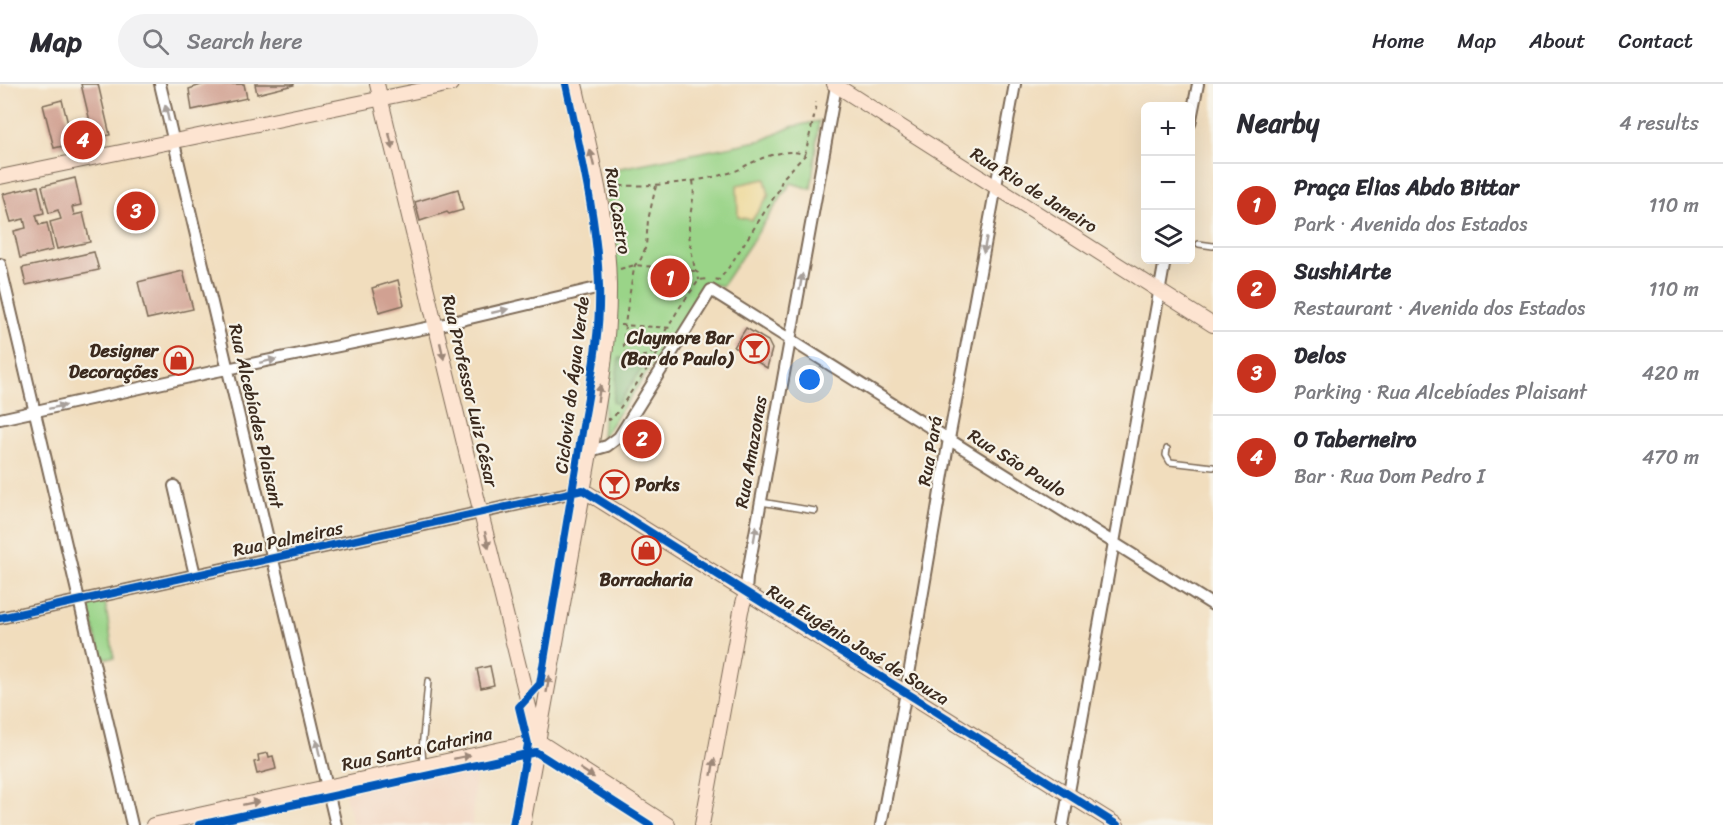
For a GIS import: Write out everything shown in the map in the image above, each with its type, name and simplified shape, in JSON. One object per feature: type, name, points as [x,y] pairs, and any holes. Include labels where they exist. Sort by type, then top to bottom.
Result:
[{"type":"street","name":"Rua Alcebíades Plaisant","points":[[160,84],[336,825]]},
{"type":"street","name":"Rua Professor Luiz César","points":[[377,84],[480,512],[538,741]]},
{"type":"street","points":[[0,177],[452,84]]},
{"type":"street","name":"Rua Castro","points":[[523,825],[590,451],[605,347],[609,285],[606,241],[602,206],[575,84]]},
{"type":"street","name":"Rua Pará","points":[[881,825],[1015,84]]},
{"type":"street","points":[[1195,102],[1198,84]]},
{"type":"street","name":"Rua Rio de Janeiro","points":[[835,85],[1213,325]]},
{"type":"street","name":"Rua Amazonas","points":[[702,825],[746,592],[835,85]]},
{"type":"street","points":[[0,264],[132,825]]},
{"type":"street","points":[[1063,825],[1164,264]]},
{"type":"street","points":[[0,419],[436,326],[609,285]]},
{"type":"street","name":"Rua São Paulo","points":[[590,451],[607,446],[619,437],[711,290],[1213,605]]},
{"type":"street","points":[[174,486],[195,575]]},
{"type":"street","name":"Rua Palmeiras","points":[[0,618],[583,490]]},
{"type":"street","name":"Rua Eugênio José de Souza","points":[[583,490],[1117,825]]},
{"type":"street","points":[[538,741],[668,825]]},
{"type":"street","name":"Rua Santa Catarina","points":[[153,825],[538,741]]},
{"type":"lane","points":[[1199,244],[1213,246]]},
{"type":"lane","points":[[1167,449],[1166,455],[1170,462],[1213,467]]},
{"type":"lane","points":[[760,502],[815,511]]},
{"type":"lane","points":[[423,766],[422,750],[428,681]]},
{"type":"path","points":[[699,280],[710,278],[719,280],[778,191],[783,178],[805,155],[816,102]]},
{"type":"path","points":[[608,186],[656,186],[693,181],[737,171],[762,158],[785,152],[805,155]]},
{"type":"path","points":[[656,186],[648,220],[646,246],[641,259],[635,265],[626,325],[624,348],[629,354],[638,356],[651,354],[699,280],[698,273],[695,271],[689,231],[693,181]]},
{"type":"path","points":[[609,285],[616,270],[635,265],[695,271]]},
{"type":"path","points":[[618,325],[674,328]]},
{"type":"path","points":[[610,411],[609,420],[613,418],[662,346]]},
{"type":"shaded area","points":[[477,757],[472,825],[353,825],[344,791]]},
{"type":"green space","points":[[819,121],[811,189],[791,183],[722,286],[710,284],[704,290],[602,438],[613,272],[605,171],[763,140],[791,127]]},
{"type":"green space","points":[[619,358],[647,361],[618,404],[613,402]]},
{"type":"green space","points":[[105,602],[114,658],[101,658],[88,605]]},
{"type":"sand","points":[[765,179],[769,195],[752,220],[738,217],[737,185]]},
{"type":"building","points":[[81,84],[98,84],[110,135],[94,138]]},
{"type":"building","points":[[204,84],[244,84],[247,98],[192,110],[189,89]]},
{"type":"building","points":[[255,84],[294,84],[294,85],[257,94]]},
{"type":"building","points":[[62,100],[73,144],[54,148],[43,105]]},
{"type":"building","points":[[75,178],[81,205],[72,207],[74,215],[83,213],[90,242],[57,249],[50,222],[61,219],[58,210],[49,213],[42,186]]},
{"type":"building","points":[[38,186],[44,213],[36,215],[39,225],[47,223],[53,250],[20,258],[14,231],[26,228],[24,219],[11,222],[3,194]]},
{"type":"building","points":[[458,189],[463,210],[449,214],[447,212],[420,221],[415,202]]},
{"type":"building","points":[[94,252],[99,270],[26,285],[22,268]]},
{"type":"building","points":[[183,271],[193,309],[147,319],[138,282]]},
{"type":"building","points":[[398,280],[404,305],[379,312],[372,288]]},
{"type":"building","name":"Claymore Bar (Bar do Paulo)","points":[[746,328],[768,341],[772,349],[767,368],[734,347]]},
{"type":"building","points":[[490,666],[494,685],[481,688],[477,669]]},
{"type":"building","points":[[268,753],[269,757],[273,756],[276,769],[257,774],[254,762],[259,761],[258,755]]},
{"type":"cycle path","name":"Ciclovia do Água Verde","points":[[513,825],[528,744],[519,707],[540,684],[591,381],[598,323],[599,285],[595,234],[566,84]]},
{"type":"cycle path","points":[[0,618],[583,490],[1117,825]]},
{"type":"cycle path","points":[[199,825],[536,752],[650,825]]},
{"type":"place","name":"O Taberneiro","points":[[83,140]]},
{"type":"place","name":"Delos","points":[[136,211]]},
{"type":"place","name":"Praça Elias Abdo Bittar","points":[[670,278]]},
{"type":"place","name":"Claymore Bar (Bar do Paulo)","points":[[754,348]]},
{"type":"place","name":"Designer Decorações","points":[[179,361]]},
{"type":"place","name":"SushiArte","points":[[642,439]]},
{"type":"place","name":"Porks","points":[[614,485]]},
{"type":"place","name":"Borracharia","points":[[646,551]]}]
